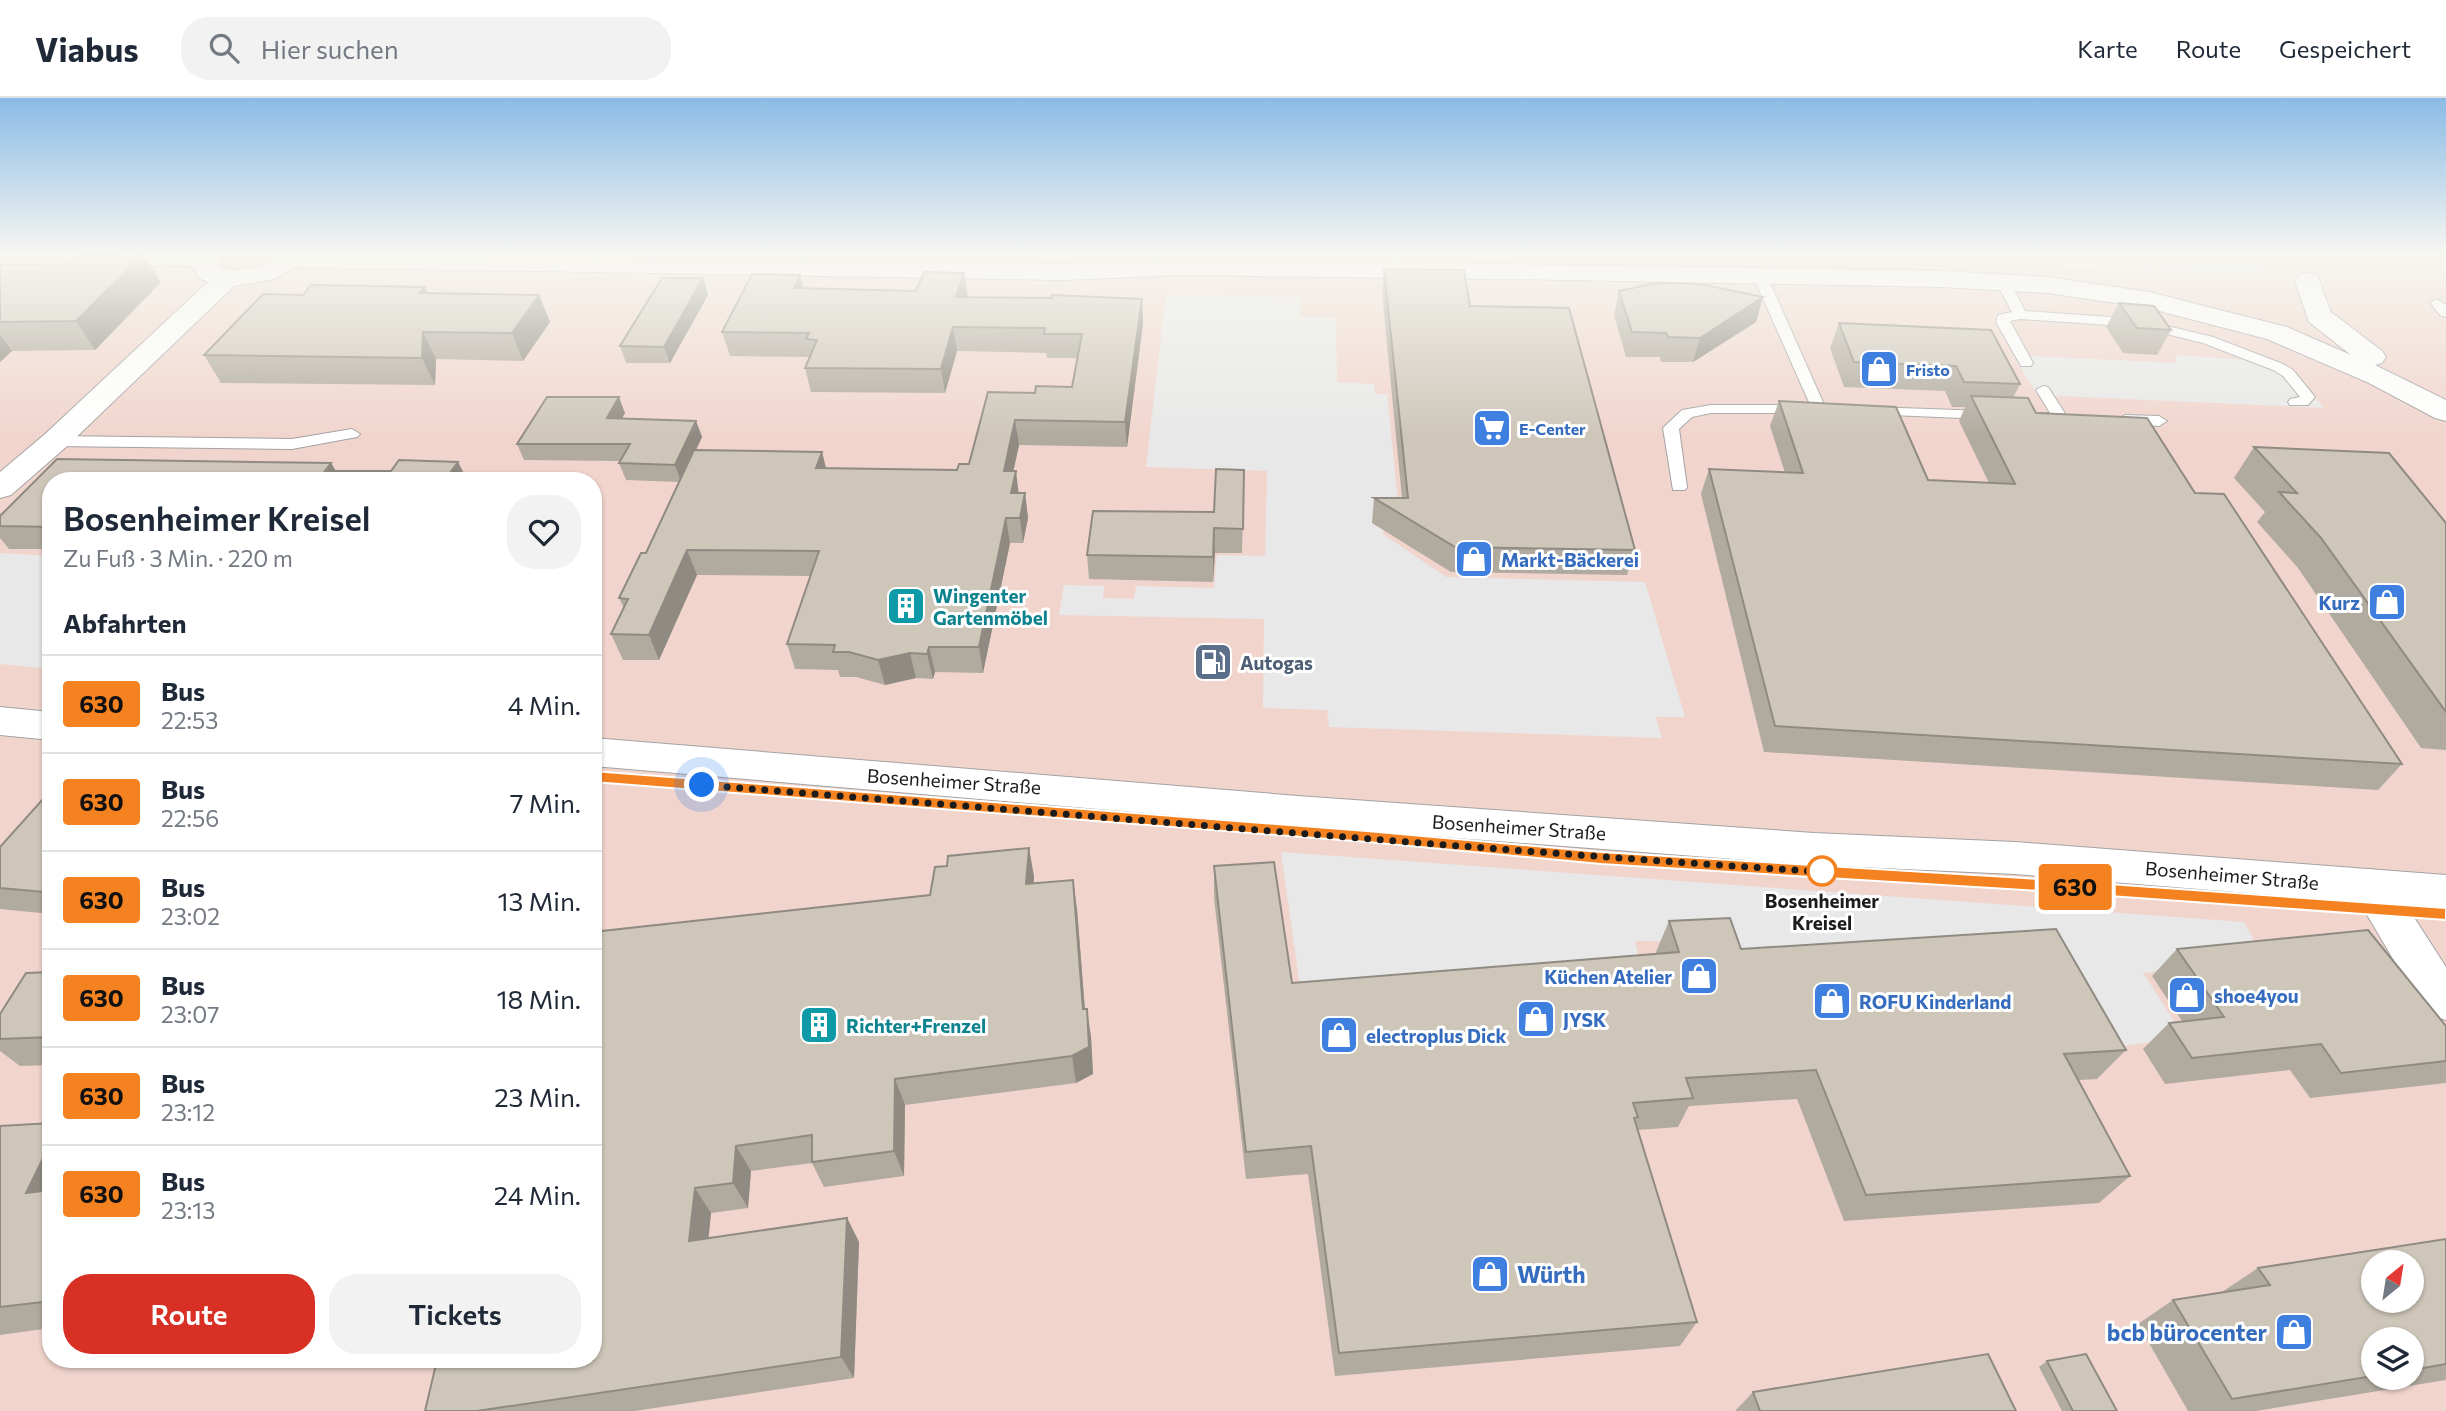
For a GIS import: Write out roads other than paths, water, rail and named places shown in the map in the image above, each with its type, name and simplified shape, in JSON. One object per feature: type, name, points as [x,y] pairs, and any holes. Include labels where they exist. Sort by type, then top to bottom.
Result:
[{"type":"street","points":[[0,488],[55,441],[171,314]]},
{"type":"street","points":[[2212,314],[2277,332],[2379,377],[2446,412]]},
{"type":"street","points":[[2277,332],[2293,314]]},
{"type":"street","points":[[2318,314],[2342,335],[2401,376],[2446,401]]},
{"type":"street","points":[[0,699],[42,703]]},
{"type":"street","points":[[0,721],[42,725]]},
{"type":"street","name":"Bosenheimer Straße","points":[[602,753],[1312,812],[1800,848],[2015,858],[2378,898],[2446,914]]},
{"type":"street","name":"Bosenheimer Straße","points":[[602,777],[1601,858],[2378,898],[2446,892]]},
{"type":"street","points":[[2378,898],[2446,1001]]},
{"type":"lane","points":[[1679,487],[1671,428],[1687,413],[1711,409],[1826,410],[1779,314]]},
{"type":"lane","points":[[2026,363],[2003,322],[2008,315],[2138,323],[2208,340],[2264,360],[2288,373],[2308,397],[2304,402],[2295,402]]},
{"type":"lane","points":[[1859,411],[2067,418],[2043,390]]},
{"type":"lane","points":[[2110,420],[2159,421]]},
{"type":"lane","points":[[55,441],[292,444],[352,435]]},
{"type":"place","name":"Fristo","points":[[1879,369]]},
{"type":"place","name":"E-Center","points":[[1492,428]]},
{"type":"place","name":"Markt-Bäckerei","points":[[1474,559]]},
{"type":"place","name":"Kurz","points":[[2387,602]]},
{"type":"place","name":"Wingenter Gartenmöbel","points":[[906,606]]},
{"type":"place","name":"Autogas","points":[[1213,662]]},
{"type":"place","name":"Bosenheimer Kreisel","points":[[1822,871]]},
{"type":"place","name":"Küchen Atelier","points":[[1699,976]]},
{"type":"place","name":"shoe4you","points":[[2187,995]]},
{"type":"place","name":"ROFU Kinderland","points":[[1832,1001]]},
{"type":"place","name":"JYSK","points":[[1536,1019]]},
{"type":"place","name":"Richter+Frenzel","points":[[819,1025]]},
{"type":"place","name":"electroplus Dick","points":[[1339,1035]]},
{"type":"place","name":"Würth","points":[[1490,1274]]},
{"type":"place","name":"bcb bürocenter","points":[[2294,1332]]}]
